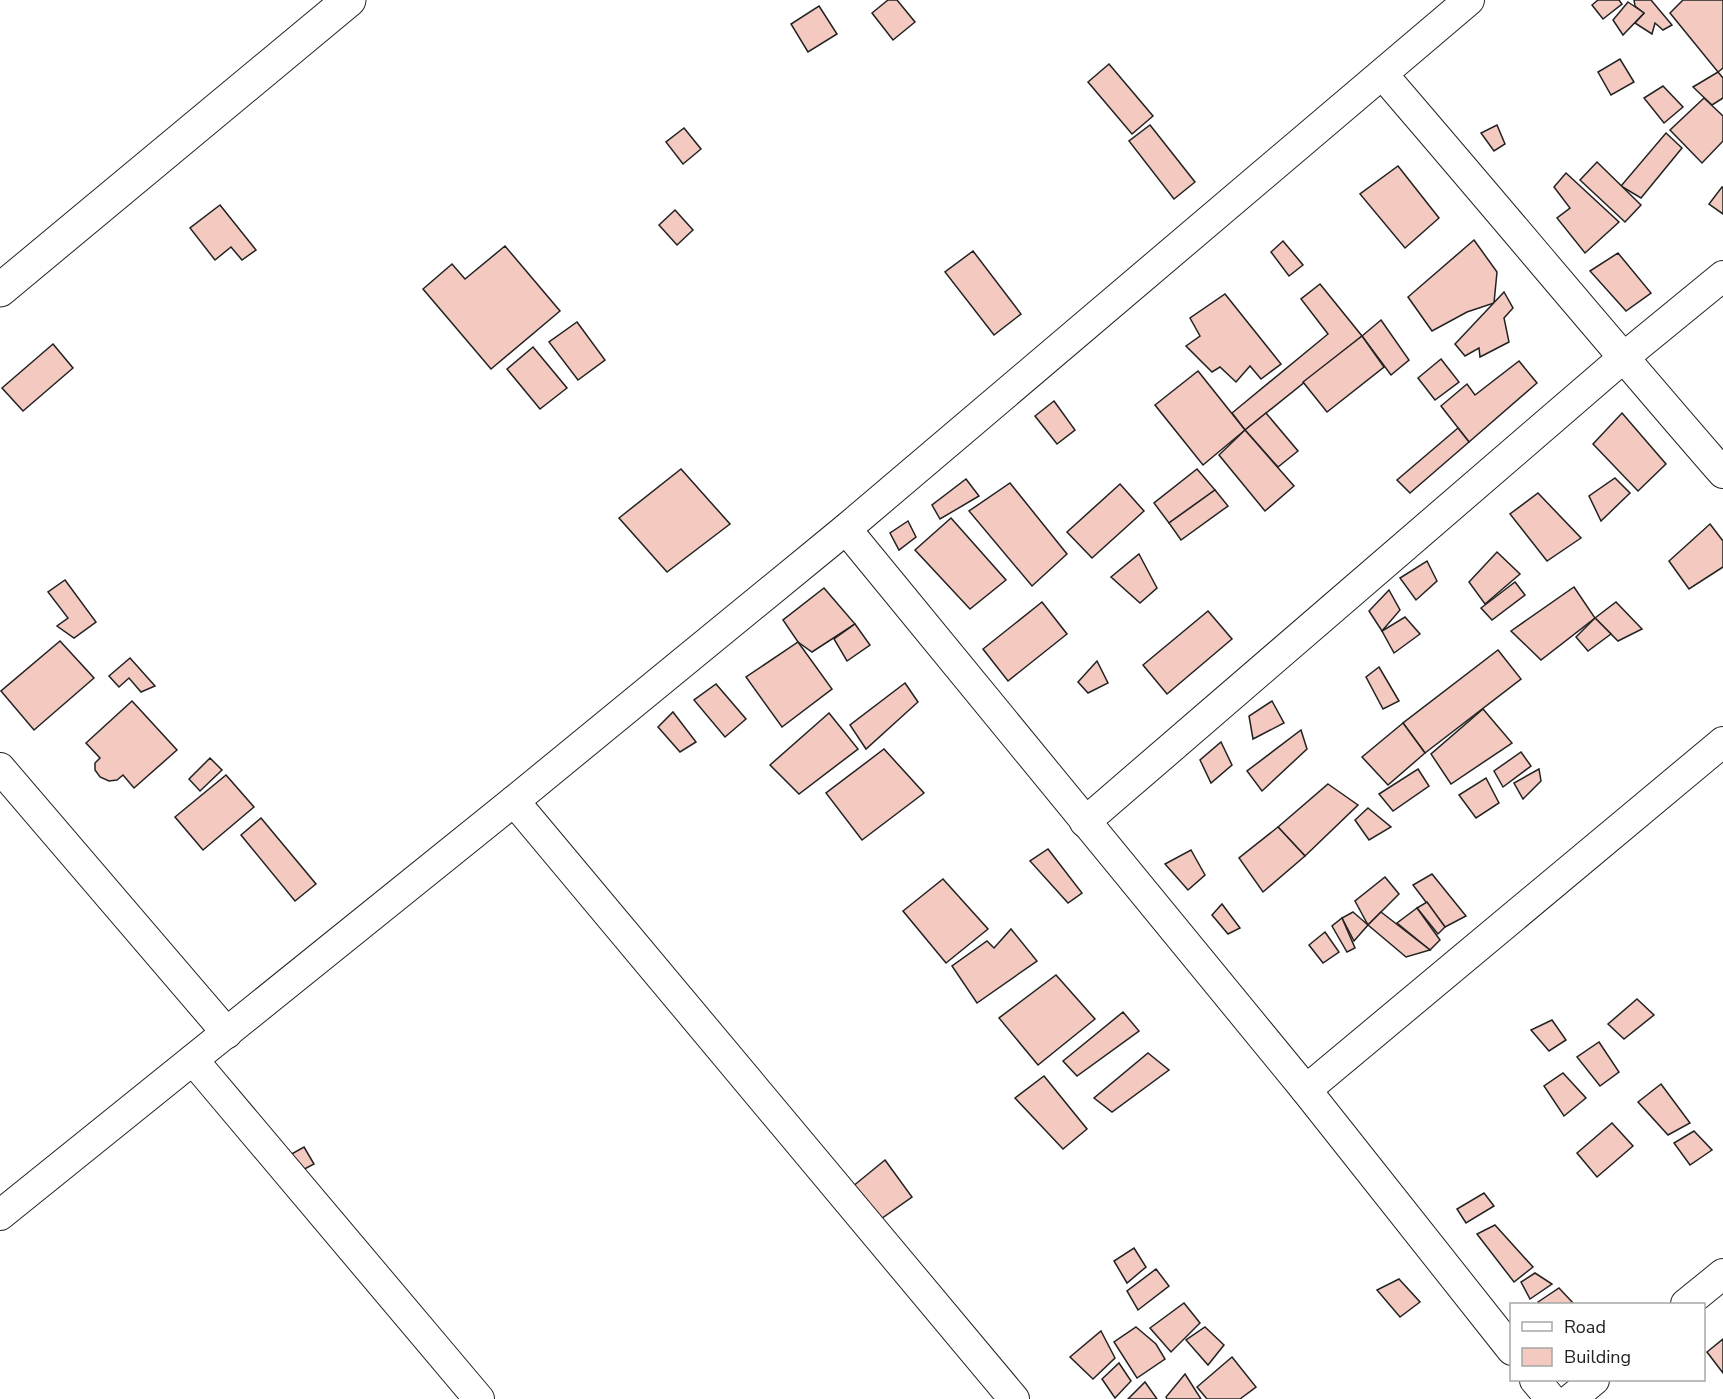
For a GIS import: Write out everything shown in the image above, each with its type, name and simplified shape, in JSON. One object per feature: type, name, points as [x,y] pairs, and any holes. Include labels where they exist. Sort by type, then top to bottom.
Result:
[{"type":"main road","points":[[0,290],[349,0]]},
{"type":"street","points":[[0,1215],[514,801],[846,529],[1469,0]]},
{"type":"street","points":[[1383,75],[1723,473]]},
{"type":"street","points":[[1085,822],[1623,358],[1723,276]]},
{"type":"street","points":[[846,529],[1306,1090],[1510,1347]]},
{"type":"street","points":[[1306,1090],[1723,742]]},
{"type":"street","points":[[0,768],[226,1033]]},
{"type":"street","points":[[514,801],[1014,1399]]},
{"type":"street","points":[[193,1060],[479,1399]]},
{"type":"street","points":[[1688,1303],[1723,1274]]},
{"type":"street","points":[[1536,1381],[1551,1399]]},
{"type":"street","points":[[1571,1399],[1593,1381]]},
{"type":"building","points":[[888,0],[897,0],[915,22],[893,40],[872,13]]},
{"type":"building","points":[[1598,0],[1619,0],[1622,4],[1603,19],[1592,5]]},
{"type":"building","points":[[1634,0],[1651,0],[1672,25],[1663,30],[1655,23],[1652,34],[1635,23],[1644,13],[1635,6]]},
{"type":"building","points":[[1683,0],[1723,0],[1723,68],[1718,72],[1670,13]]},
{"type":"building","points":[[1628,2],[1644,13],[1623,35],[1613,20]]},
{"type":"building","points":[[819,6],[837,34],[808,52],[791,24]]},
{"type":"building","points":[[1620,59],[1634,82],[1611,95],[1598,72]]},
{"type":"building","points":[[1109,64],[1153,116],[1132,134],[1088,82]]},
{"type":"building","points":[[1718,72],[1723,78],[1723,98],[1712,105],[1693,87]]},
{"type":"building","points":[[1663,86],[1683,107],[1664,123],[1644,98]]},
{"type":"building","points":[[1704,98],[1723,116],[1723,141],[1702,163],[1670,130]]},
{"type":"building","points":[[1150,125],[1195,182],[1174,199],[1129,141]]},
{"type":"building","points":[[1497,125],[1505,144],[1494,151],[1481,133]]},
{"type":"building","points":[[684,128],[701,149],[683,164],[666,142]]},
{"type":"building","points":[[1666,133],[1682,148],[1641,198],[1621,186]]},
{"type":"building","points":[[1597,162],[1641,205],[1625,222],[1580,180]]},
{"type":"building","points":[[1398,166],[1439,218],[1405,248],[1360,194]]},
{"type":"building","points":[[1566,173],[1619,222],[1585,253],[1557,218],[1570,208],[1554,187]]},
{"type":"building","points":[[1723,187],[1723,214],[1709,204]]},
{"type":"building","points":[[220,205],[256,250],[242,260],[231,247],[215,260],[190,228]]},
{"type":"building","points":[[675,210],[693,230],[677,245],[659,225]]},
{"type":"building","points":[[1474,240],[1497,272],[1494,303],[1467,312],[1432,331],[1408,297]]},
{"type":"building","points":[[1283,241],[1303,265],[1289,276],[1271,252]]},
{"type":"building","points":[[505,246],[560,311],[491,369],[423,289],[452,264],[465,279]]},
{"type":"building","points":[[973,251],[1021,314],[994,335],[945,272]]},
{"type":"building","points":[[1618,253],[1651,293],[1626,311],[1590,271]]},
{"type":"building","points":[[1320,284],[1362,336],[1245,430],[1232,413],[1328,334],[1301,299]]},
{"type":"building","points":[[1504,292],[1513,308],[1504,318],[1509,342],[1480,357],[1479,348],[1465,356],[1455,344]]},
{"type":"building","points":[[1225,294],[1281,364],[1261,379],[1250,366],[1236,382],[1220,367],[1212,372],[1186,346],[1200,336],[1190,318]]},
{"type":"building","points":[[1381,320],[1409,360],[1391,375],[1362,336]]},
{"type":"building","points":[[577,322],[605,360],[578,380],[549,342]]},
{"type":"building","points":[[1362,336],[1384,367],[1327,412],[1303,382]]},
{"type":"building","points":[[53,344],[73,368],[23,411],[2,388]]},
{"type":"building","points":[[533,347],[567,388],[540,409],[507,369]]},
{"type":"building","points":[[1441,359],[1459,382],[1435,400],[1418,378]]},
{"type":"building","points":[[1519,361],[1537,383],[1469,442],[1441,406],[1467,384],[1475,395]]},
{"type":"building","points":[[1198,371],[1245,430],[1203,465],[1155,405]]},
{"type":"building","points":[[1054,401],[1075,430],[1057,444],[1035,416]]},
{"type":"building","points":[[1266,413],[1298,451],[1278,467],[1245,430]]},
{"type":"building","points":[[1622,413],[1666,464],[1638,491],[1593,444]]},
{"type":"building","points":[[1458,428],[1469,442],[1410,493],[1397,480]]},
{"type":"building","points":[[1245,430],[1294,486],[1265,511],[1219,455]]},
{"type":"building","points":[[681,469],[730,524],[667,572],[619,518]]},
{"type":"building","points":[[1197,469],[1215,490],[1169,523],[1154,503]]},
{"type":"building","points":[[1615,478],[1630,493],[1601,521],[1589,496]]},
{"type":"building","points":[[966,479],[979,496],[940,519],[932,505]]},
{"type":"building","points":[[1010,483],[1067,554],[1032,586],[969,511]]},
{"type":"building","points":[[1120,484],[1144,511],[1092,558],[1067,532]]},
{"type":"building","points":[[1215,490],[1228,506],[1181,540],[1169,523]]},
{"type":"building","points":[[1538,493],[1581,538],[1547,561],[1510,514]]},
{"type":"building","points":[[951,518],[1006,580],[970,609],[915,550]]},
{"type":"building","points":[[908,521],[916,537],[899,550],[890,533]]},
{"type":"building","points":[[1710,524],[1723,541],[1723,567],[1689,589],[1669,561]]},
{"type":"building","points":[[1497,552],[1520,574],[1485,604],[1469,582]]},
{"type":"building","points":[[1139,554],[1157,588],[1140,603],[1111,577]]},
{"type":"building","points":[[1427,561],[1437,581],[1416,600],[1400,578]]},
{"type":"building","points":[[65,580],[96,622],[74,638],[57,626],[68,618],[48,592]]},
{"type":"building","points":[[1515,582],[1525,595],[1492,620],[1481,608]]},
{"type":"building","points":[[1574,587],[1595,618],[1541,660],[1511,631]]},
{"type":"building","points":[[824,588],[855,624],[812,652],[798,642],[783,620]]},
{"type":"building","points":[[1389,590],[1400,610],[1382,631],[1369,611]]},
{"type":"building","points":[[1042,602],[1067,634],[1008,681],[983,649]]},
{"type":"building","points":[[1616,602],[1642,629],[1618,641],[1595,618]]},
{"type":"building","points":[[1208,611],[1232,639],[1167,694],[1143,665]]},
{"type":"building","points":[[1405,617],[1420,634],[1394,653],[1382,631]]},
{"type":"building","points":[[1595,618],[1611,634],[1588,651],[1576,637]]},
{"type":"building","points":[[855,624],[870,645],[847,661],[834,639]]},
{"type":"building","points":[[60,641],[94,678],[34,730],[1,691]]},
{"type":"building","points":[[798,642],[832,689],[782,727],[746,677]]},
{"type":"building","points":[[1498,650],[1521,679],[1425,753],[1403,723]]},
{"type":"building","points":[[130,658],[155,686],[141,692],[129,678],[119,687],[109,676]]},
{"type":"building","points":[[1097,661],[1108,683],[1088,693],[1078,682]]},
{"type":"building","points":[[1379,667],[1399,701],[1383,709],[1366,677]]},
{"type":"building","points":[[905,683],[918,702],[866,749],[850,725]]},
{"type":"building","points":[[716,684],[746,719],[725,737],[694,700]]},
{"type":"building","points":[[132,701],[177,750],[134,788],[123,775],[117,780],[109,781],[100,777],[95,770],[95,763],[100,758],[86,743]]},
{"type":"building","points":[[1272,701],[1284,723],[1253,739],[1249,716]]},
{"type":"building","points":[[1483,709],[1512,743],[1451,784],[1431,754]]},
{"type":"building","points":[[673,712],[696,742],[680,752],[658,727]]},
{"type":"building","points":[[829,713],[858,749],[799,794],[770,765]]},
{"type":"building","points":[[1403,723],[1425,753],[1388,785],[1362,757]]},
{"type":"building","points":[[1301,730],[1307,749],[1262,791],[1247,771]]},
{"type":"building","points":[[1221,742],[1232,765],[1211,783],[1200,760]]},
{"type":"building","points":[[884,749],[924,793],[862,840],[826,793]]},
{"type":"building","points":[[1521,752],[1531,766],[1503,787],[1494,771]]},
{"type":"building","points":[[210,758],[222,770],[200,791],[189,779]]},
{"type":"building","points":[[1418,769],[1429,786],[1393,811],[1379,794]]},
{"type":"building","points":[[1539,769],[1541,781],[1523,799],[1514,783]]},
{"type":"building","points":[[226,775],[254,807],[203,850],[175,817]]},
{"type":"building","points":[[1486,778],[1499,803],[1476,818],[1459,795]]},
{"type":"building","points":[[1328,784],[1358,805],[1305,856],[1278,827]]},
{"type":"building","points":[[1368,808],[1391,827],[1369,840],[1355,820]]},
{"type":"building","points":[[261,818],[316,884],[295,901],[241,835]]},
{"type":"building","points":[[1278,827],[1305,856],[1263,892],[1239,858]]},
{"type":"building","points":[[1048,849],[1082,893],[1068,903],[1030,861]]},
{"type":"building","points":[[1191,850],[1205,875],[1188,890],[1165,864]]},
{"type":"building","points":[[1432,874],[1466,916],[1445,927],[1413,885]]},
{"type":"building","points":[[1385,877],[1399,894],[1368,925],[1355,901]]},
{"type":"building","points":[[943,879],[988,929],[946,963],[903,911]]},
{"type":"building","points":[[1427,902],[1445,927],[1438,934],[1417,908]]},
{"type":"building","points":[[1222,904],[1240,928],[1228,934],[1212,915]]},
{"type":"building","points":[[1417,908],[1440,940],[1430,950],[1397,923]]},
{"type":"building","points":[[1353,912],[1368,925],[1354,941],[1342,918]]},
{"type":"building","points":[[1381,912],[1430,950],[1406,957],[1368,925]]},
{"type":"building","points":[[1342,918],[1355,948],[1347,952],[1332,926]]},
{"type":"building","points":[[1011,929],[1037,961],[977,1003],[952,966],[987,941],[994,948]]},
{"type":"building","points":[[1325,932],[1339,952],[1323,963],[1309,945]]},
{"type":"building","points":[[1056,975],[1095,1019],[1038,1065],[999,1018]]},
{"type":"building","points":[[1637,999],[1654,1015],[1624,1039],[1608,1024]]},
{"type":"building","points":[[1123,1012],[1139,1031],[1077,1076],[1063,1061]]},
{"type":"building","points":[[1552,1020],[1566,1040],[1549,1051],[1531,1030]]},
{"type":"building","points":[[1599,1042],[1619,1072],[1600,1086],[1577,1057]]},
{"type":"building","points":[[1148,1053],[1169,1070],[1112,1112],[1094,1098]]},
{"type":"building","points":[[1563,1073],[1586,1098],[1564,1116],[1544,1086]]},
{"type":"building","points":[[1044,1076],[1087,1129],[1063,1149],[1015,1098]]},
{"type":"building","points":[[1661,1084],[1690,1123],[1668,1135],[1638,1102]]},
{"type":"building","points":[[1612,1123],[1633,1146],[1597,1177],[1577,1153]]},
{"type":"building","points":[[1694,1131],[1712,1150],[1690,1165],[1674,1143]]},
{"type":"building","points":[[304,1147],[314,1164],[299,1172],[288,1156]]},
{"type":"building","points":[[885,1160],[912,1197],[878,1221],[852,1187]]},
{"type":"building","points":[[1484,1193],[1494,1206],[1466,1223],[1457,1209]]},
{"type":"building","points":[[1495,1225],[1533,1267],[1514,1282],[1477,1234]]},
{"type":"building","points":[[1134,1248],[1146,1267],[1127,1283],[1114,1261]]},
{"type":"building","points":[[1156,1269],[1169,1286],[1138,1310],[1127,1291]]},
{"type":"building","points":[[1535,1273],[1552,1284],[1530,1299],[1521,1282]]},
{"type":"building","points":[[1399,1279],[1420,1302],[1400,1317],[1377,1290]]},
{"type":"building","points":[[1559,1288],[1573,1303],[1539,1303]]},
{"type":"building","points":[[1184,1303],[1200,1323],[1171,1352],[1150,1328]]},
{"type":"building","points":[[1136,1327],[1156,1344],[1165,1359],[1137,1378],[1114,1342]]},
{"type":"building","points":[[1205,1327],[1224,1345],[1208,1365],[1186,1340]]},
{"type":"building","points":[[1101,1331],[1115,1358],[1093,1379],[1070,1357]]},
{"type":"building","points":[[1723,1339],[1723,1373],[1707,1352]]},
{"type":"building","points":[[1232,1357],[1256,1387],[1240,1399],[1207,1399],[1197,1387]]},
{"type":"building","points":[[1119,1363],[1131,1381],[1115,1398],[1102,1379]]},
{"type":"building","points":[[1185,1374],[1201,1399],[1167,1399],[1166,1397]]},
{"type":"building","points":[[1145,1382],[1157,1399],[1128,1399]]}]
